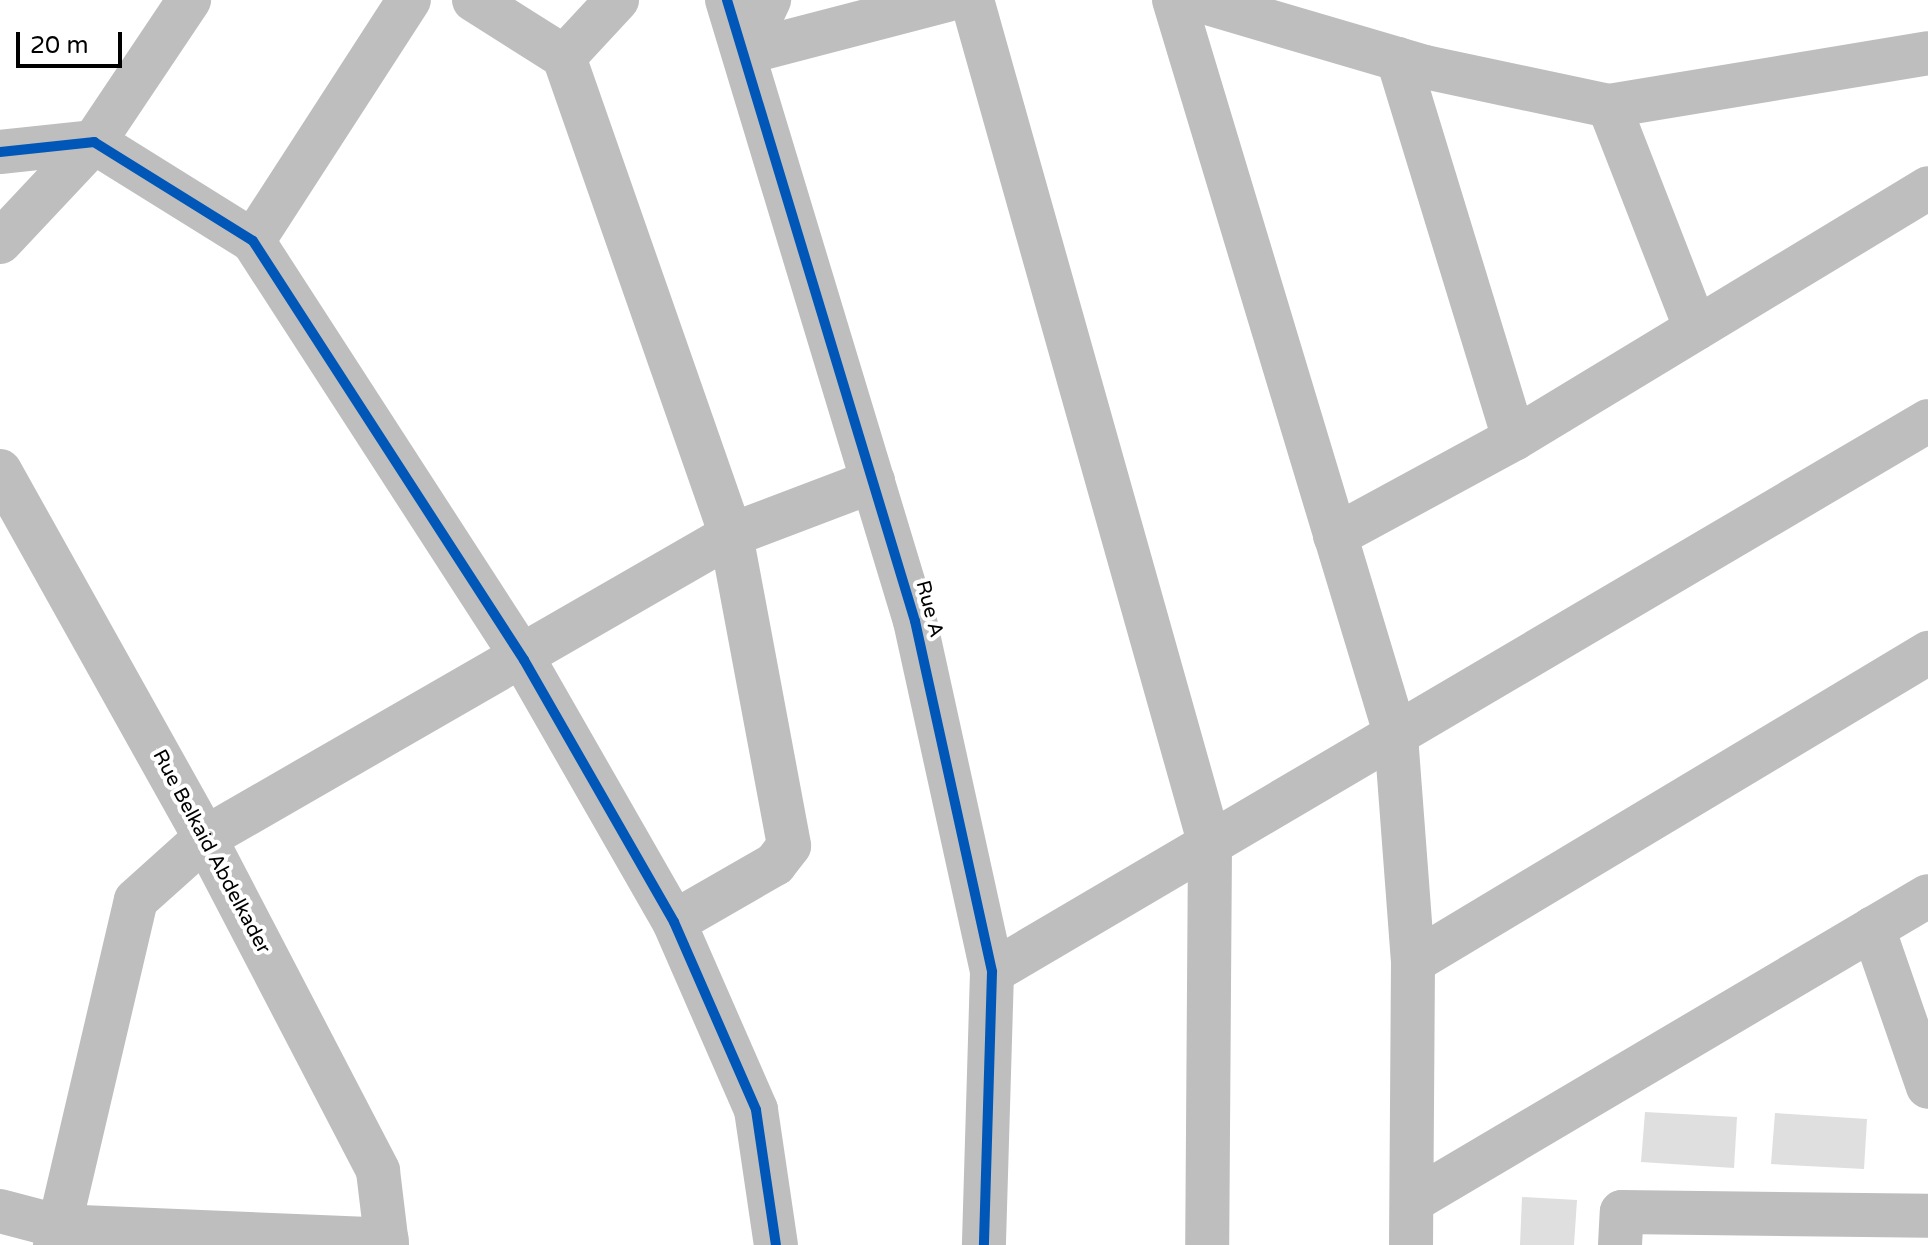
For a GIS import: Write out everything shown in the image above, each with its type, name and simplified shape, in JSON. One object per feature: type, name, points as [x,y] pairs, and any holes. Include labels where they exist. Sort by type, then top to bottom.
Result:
[{"type":"street","points":[[0,242],[94,142],[189,0]]},
{"type":"street","points":[[253,241],[409,0]]},
{"type":"street","points":[[474,0],[564,57],[731,535],[789,846],[775,864],[674,922]]},
{"type":"street","points":[[564,57],[617,0]]},
{"type":"street","name":"Rue A","points":[[727,0],[915,621],[992,972],[984,1245]]},
{"type":"street","points":[[744,53],[769,0]]},
{"type":"street","points":[[744,53],[947,0]]},
{"type":"street","points":[[972,0],[1210,845],[1207,1245]]},
{"type":"street","points":[[1174,0],[1396,736],[1413,962],[1411,1245]]},
{"type":"street","points":[[1197,0],[1398,59],[1609,106],[1928,53]]},
{"type":"street","points":[[1398,59],[1514,439]]},
{"type":"street","points":[[1609,106],[1696,329]]},
{"type":"street","points":[[0,152],[94,142],[253,241],[524,660],[674,922],[756,1110],[776,1245]]},
{"type":"street","points":[[1335,536],[1514,439],[1928,188]]},
{"type":"street","points":[[992,972],[1928,421]]},
{"type":"street","name":"Rue Belkaid Abdelkader","points":[[0,471],[205,838],[378,1171],[387,1243]]},
{"type":"street","points":[[56,1235],[136,900],[205,838],[524,660],[731,535],[873,481]]},
{"type":"street","points":[[1413,962],[1928,653]]},
{"type":"street","points":[[1412,1201],[1928,896]]},
{"type":"street","points":[[1873,928],[1928,1087]]},
{"type":"street","points":[[0,1211],[56,1235],[387,1243]]},
{"type":"street","points":[[1620,1245],[1622,1212],[1928,1216]]},
{"type":"building","points":[[1645,1112],[1737,1117],[1734,1168],[1641,1162]]},
{"type":"building","points":[[1775,1113],[1867,1119],[1864,1169],[1771,1164]]},
{"type":"building","points":[[1522,1197],[1577,1200],[1574,1245],[1520,1245]]},
{"type":"cycle path","points":[[727,0],[915,621],[992,972],[984,1245]]},
{"type":"cycle path","points":[[0,152],[94,142],[253,241],[524,660],[674,922],[756,1110],[776,1245]]}]
